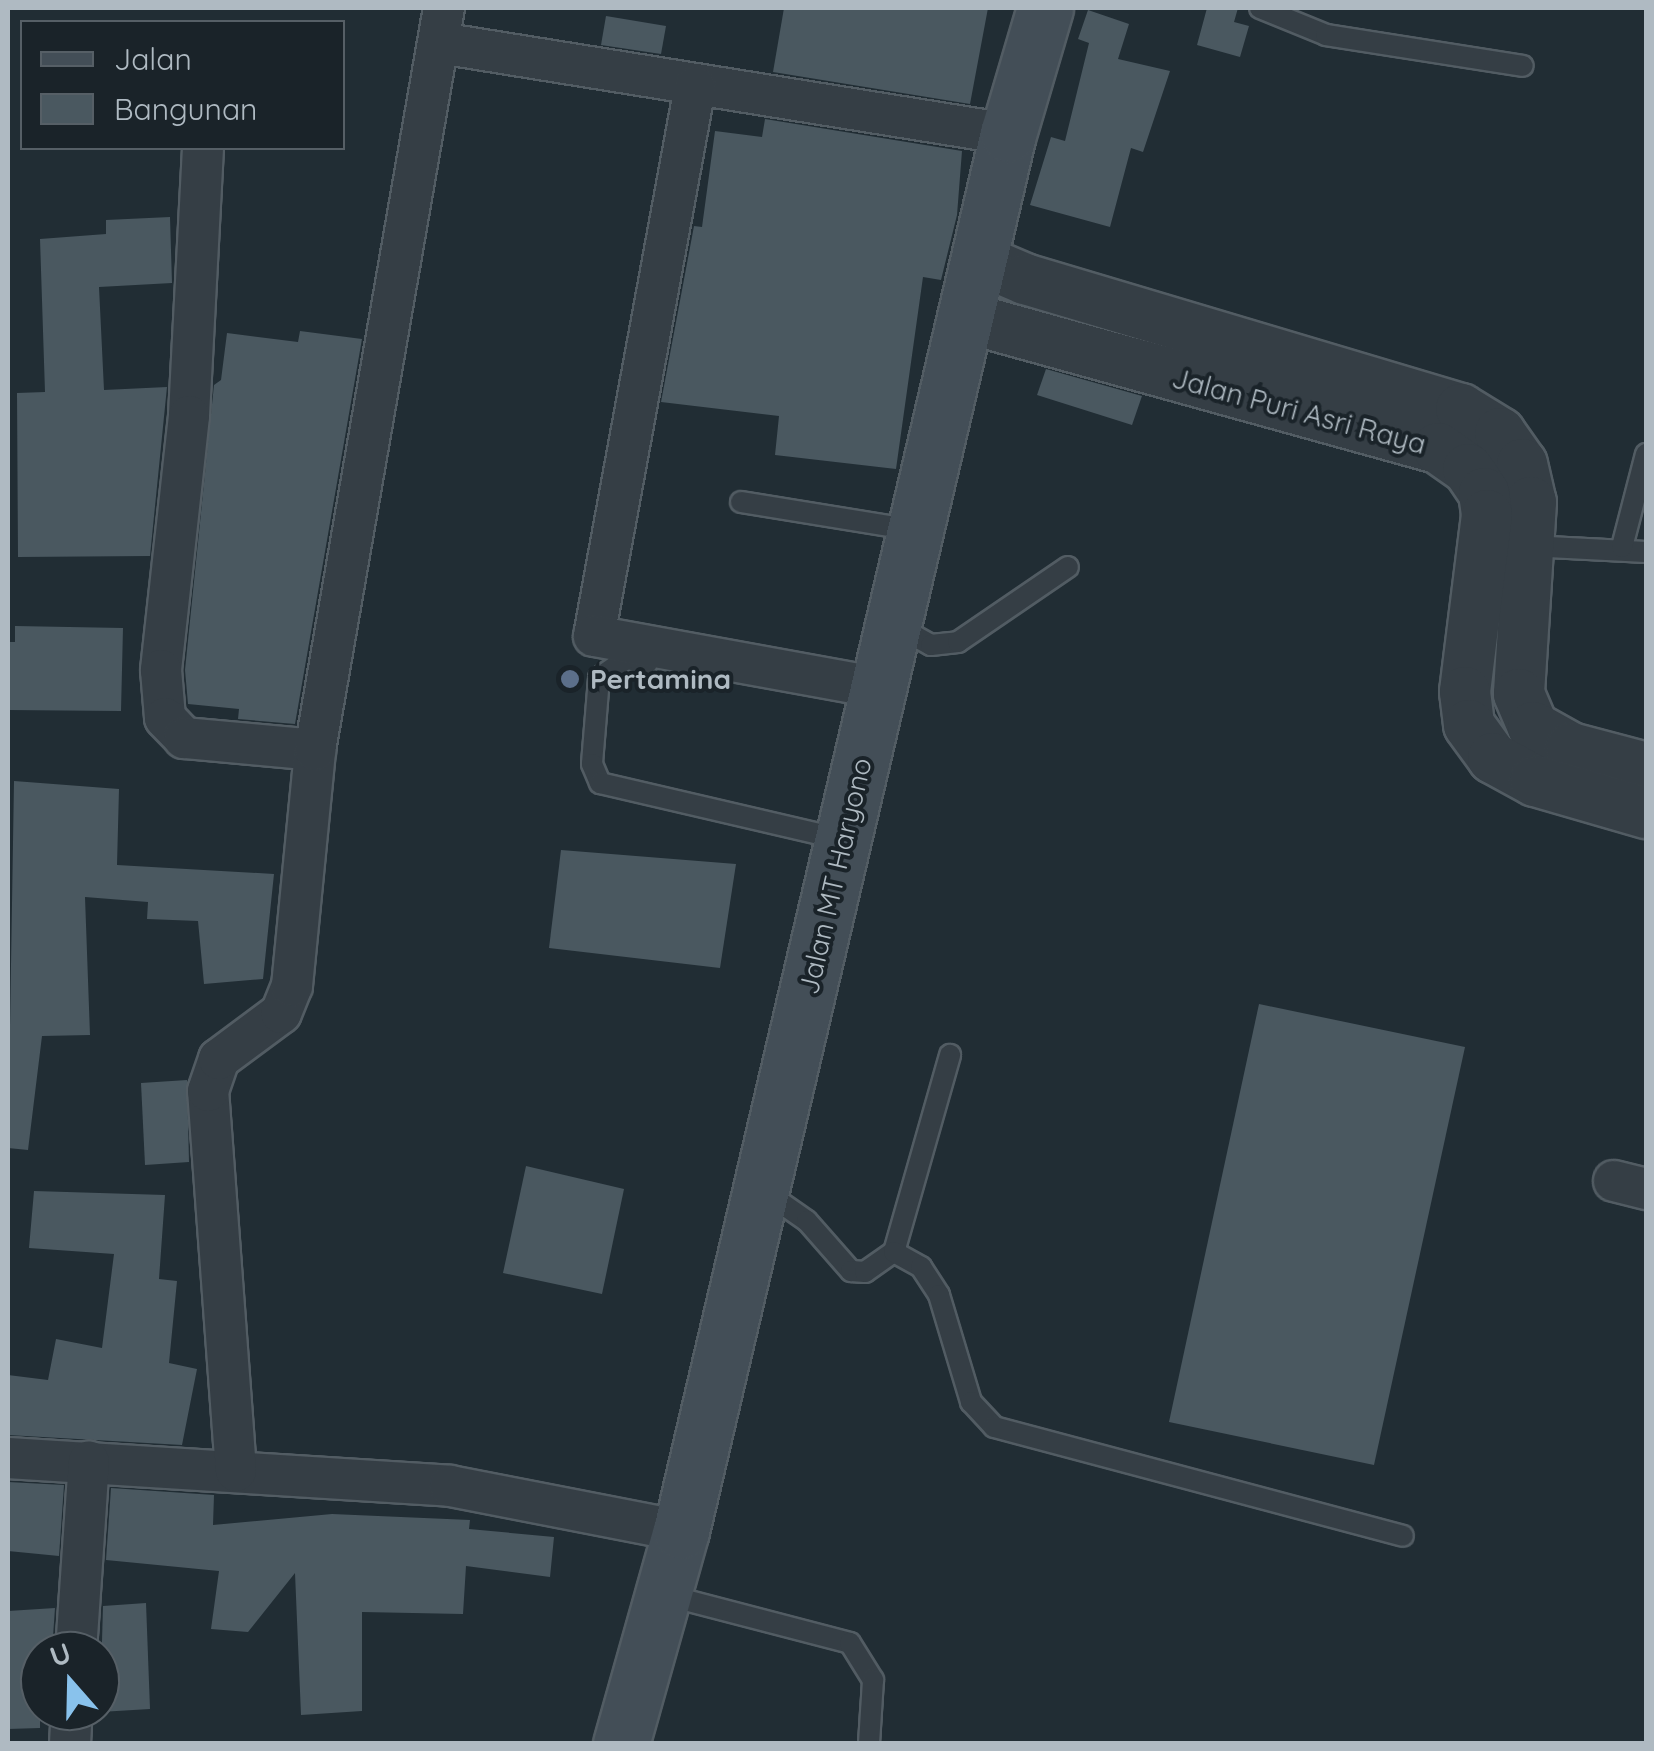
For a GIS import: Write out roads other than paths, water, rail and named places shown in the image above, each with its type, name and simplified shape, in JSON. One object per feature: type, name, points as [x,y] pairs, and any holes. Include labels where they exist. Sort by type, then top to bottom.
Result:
[{"type":"main road","name":"Jalan MT Haryono","points":[[621,1744],[681,1532],[978,259],[1008,134],[1045,8]]},
{"type":"street","points":[[236,1471],[208,1091],[218,1059],[282,1013],[292,986],[315,750],[442,25],[695,88],[1008,134]]},
{"type":"street","points":[[695,88],[594,636],[877,696]]},
{"type":"street","points":[[203,150],[189,416],[161,670],[165,718],[184,738],[315,750]]},
{"type":"street","name":"Jalan Puri Asri Raya","points":[[978,259],[1118,306],[1461,409],[1500,433],[1522,464],[1531,502],[1519,694],[1533,727],[1572,748],[1646,768]]},
{"type":"street","points":[[1104,357],[1118,306]]},
{"type":"street","name":"Jalan Puri Asri Raya","points":[[965,317],[1438,448],[1468,469],[1484,493],[1486,515],[1465,692],[1468,725],[1493,758],[1535,781],[1646,812]]},
{"type":"street","points":[[8,1458],[450,1486],[681,1532]]},
{"type":"street","points":[[77,1631],[89,1461]]},
{"type":"lane","points":[[1260,8],[1326,35],[1524,66]]},
{"type":"lane","points":[[1622,547],[1646,454]]},
{"type":"lane","points":[[741,502],[916,530]]},
{"type":"lane","points":[[1528,546],[1622,547],[1646,552]]},
{"type":"lane","points":[[894,624],[931,645],[958,642],[1068,567]]},
{"type":"lane","points":[[843,840],[600,782],[592,764],[599,678],[626,659],[877,696]]},
{"type":"lane","points":[[762,1190],[807,1221],[851,1271],[865,1272],[894,1252],[950,1055]]},
{"type":"lane","points":[[894,1252],[921,1267],[940,1294],[971,1402],[994,1427],[1403,1536]]},
{"type":"lane","points":[[664,1594],[850,1642],[873,1680],[869,1744]]},
{"type":"place","name":"Pertamina","points":[[570,679]]}]
